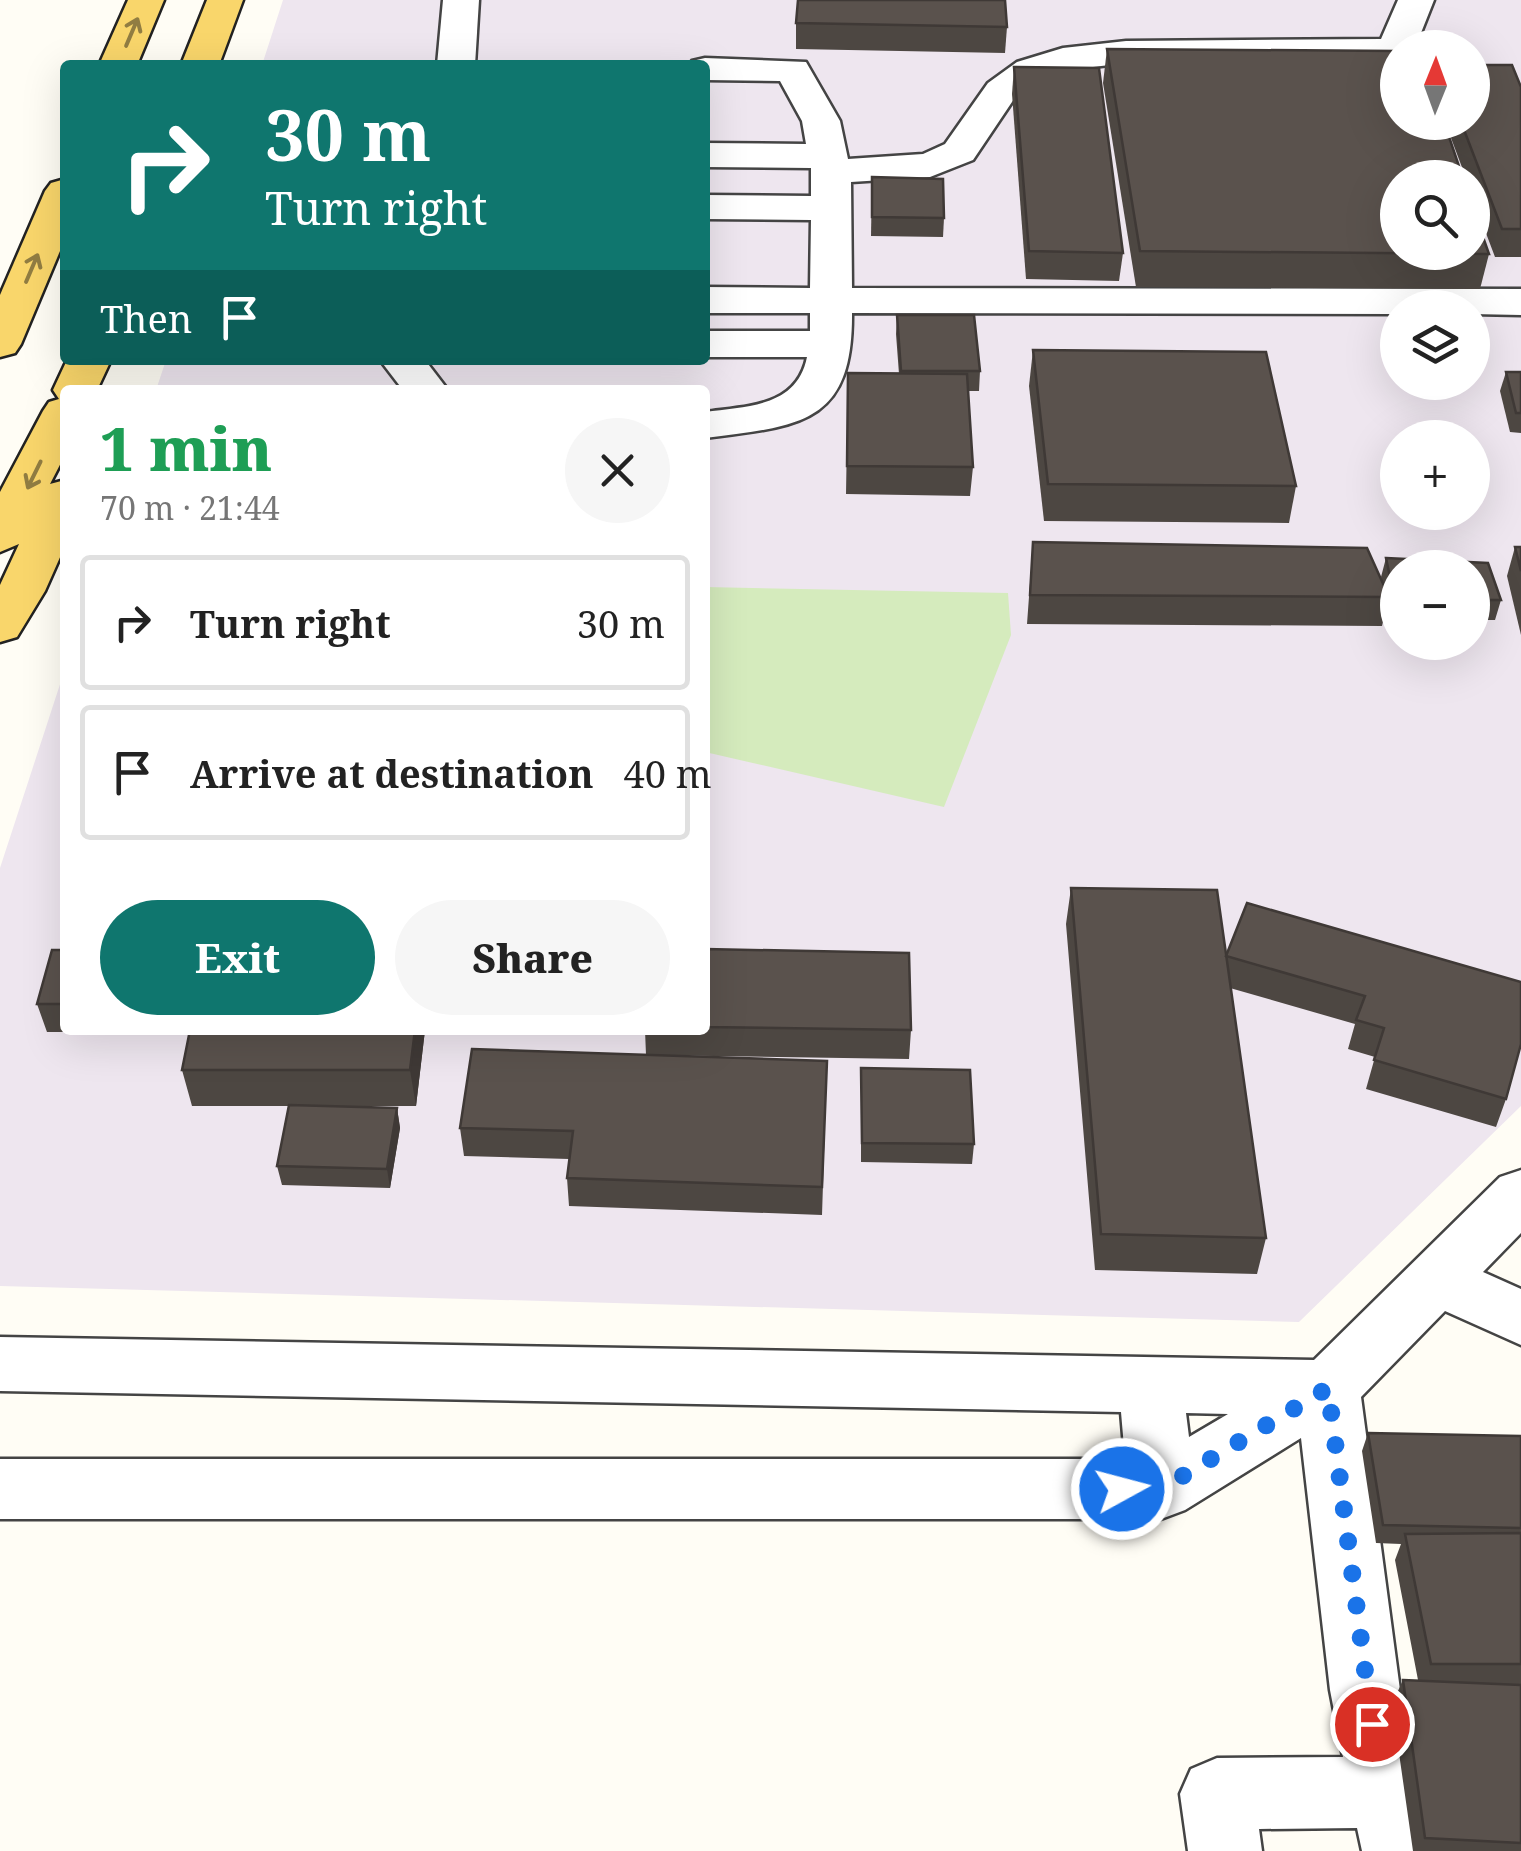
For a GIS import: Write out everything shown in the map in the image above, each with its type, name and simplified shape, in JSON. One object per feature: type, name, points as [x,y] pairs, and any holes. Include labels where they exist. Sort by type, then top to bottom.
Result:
[{"type":"main road","points":[[120,60],[146,0]]},
{"type":"main road","points":[[202,60],[225,0]]},
{"type":"main road","points":[[0,344],[60,203]]},
{"type":"main road","points":[[0,537],[60,422]]},
{"type":"main road","points":[[0,626],[60,507]]},
{"type":"street","points":[[456,60],[460,0]]},
{"type":"street","points":[[1404,30],[1416,0]]},
{"type":"street","points":[[710,206],[830,179],[930,165],[959,152],[1001,90],[1030,70],[1063,59],[1126,52],[1380,49]]},
{"type":"street","points":[[710,69],[794,70],[821,120],[830,179],[832,300],[831,344],[825,376],[809,399],[772,416],[710,423]]},
{"type":"street","points":[[710,156],[830,179]]},
{"type":"street","points":[[710,300],[1521,302]]},
{"type":"street","points":[[710,344],[831,344]]},
{"type":"street","points":[[406,365],[422,385]]},
{"type":"street","points":[[0,1489],[1161,1489],[1328,1388],[1521,1194]]},
{"type":"street","points":[[1437,1278],[1521,1318]]},
{"type":"street","points":[[0,1364],[1328,1388]]},
{"type":"street","points":[[1151,1385],[1161,1489]]},
{"type":"street","points":[[1225,1851],[1217,1794],[1393,1821],[1365,1690],[1328,1388]]},
{"type":"shaded area","points":[[283,0],[1521,0],[1521,1106],[1299,1322],[0,1286],[0,868],[60,684],[60,1035],[710,1035],[710,385],[158,385],[164,365],[710,365],[710,60],[264,60]]},
{"type":"green space","points":[[710,587],[1008,593],[1011,635],[944,807],[710,753]]},
{"type":"building","points":[[798,0],[1005,0],[1007,27],[796,23]]},
{"type":"building","points":[[1107,49],[1380,51],[1380,140],[1450,140],[1457,160],[1380,160],[1380,253],[1140,251]]},
{"type":"building","points":[[1490,65],[1512,65],[1521,87],[1521,229],[1502,229],[1490,198],[1490,160],[1476,160],[1468,140],[1490,140]]},
{"type":"building","points":[[1014,67],[1099,68],[1123,253],[1029,251]]},
{"type":"building","points":[[872,177],[943,179],[944,218],[872,217]]},
{"type":"building","points":[[897,315],[974,315],[980,371],[901,371]]},
{"type":"building","points":[[1033,350],[1266,352],[1296,486],[1048,484]]},
{"type":"building","points":[[1506,372],[1521,372],[1521,413],[1516,413]]},
{"type":"building","points":[[848,373],[967,374],[973,467],[847,466]]},
{"type":"building","points":[[1033,542],[1367,548],[1380,577],[1380,597],[1030,595]]},
{"type":"building","points":[[1515,547],[1521,547],[1521,571]]},
{"type":"building","points":[[1490,569],[1501,600],[1490,600]]},
{"type":"building","points":[[1071,888],[1217,890],[1266,1238],[1101,1234]]},
{"type":"building","points":[[1247,903],[1521,982],[1521,1044],[1506,1099],[1374,1060],[1384,1028],[1356,1020],[1365,996],[1226,956]]},
{"type":"building","points":[[710,949],[909,953],[911,1030],[710,1027]]},
{"type":"building","points":[[52,950],[60,950],[60,1004],[37,1004]]},
{"type":"building","points":[[189,1035],[414,1035],[410,1070],[182,1070]]},
{"type":"building","points":[[472,1049],[827,1061],[822,1187],[567,1178],[573,1131],[460,1128]]},
{"type":"building","points":[[861,1068],[970,1070],[974,1144],[862,1143]]},
{"type":"building","points":[[289,1105],[397,1108],[387,1169],[277,1166]]},
{"type":"building","points":[[1368,1433],[1521,1436],[1521,1528],[1383,1525]]},
{"type":"building","points":[[1521,1533],[1521,1664],[1431,1664],[1405,1534]]},
{"type":"building","points":[[1403,1680],[1521,1685],[1521,1843],[1425,1838]]},
{"type":"route","points":[[1122,1489],[1161,1489],[1328,1388],[1372,1724]]}]
